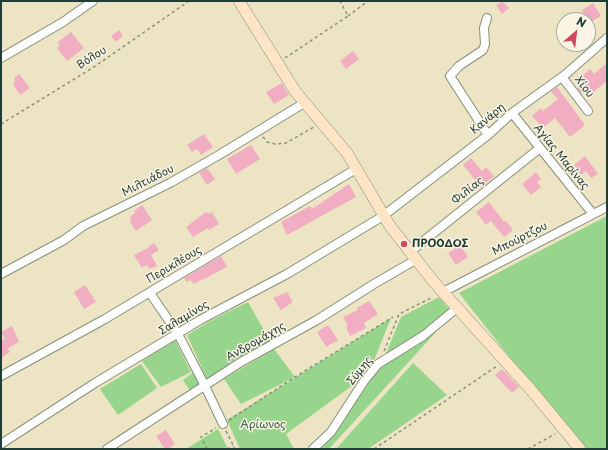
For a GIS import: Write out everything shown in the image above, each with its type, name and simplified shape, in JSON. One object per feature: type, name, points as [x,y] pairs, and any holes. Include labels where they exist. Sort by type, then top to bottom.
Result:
[{"type":"street","points":[[1,58],[63,22],[93,1]]},
{"type":"street","points":[[239,1],[277,64],[304,103],[343,147],[383,216],[443,292],[505,361],[580,449]]},
{"type":"street","points":[[487,18],[484,28],[485,44],[483,50],[459,66],[450,76],[488,135]]},
{"type":"street","name":"Κανάρη","points":[[383,216],[488,135],[512,113],[562,77],[607,38]]},
{"type":"street","name":"Χίου","points":[[562,77],[588,111]]},
{"type":"street","name":"Μιλτιάδου","points":[[1,274],[64,240],[83,226],[170,183],[304,103]]},
{"type":"street","name":"Αγίας Μαρίνας","points":[[512,113],[593,214]]},
{"type":"street","name":"Φιλίας","points":[[414,255],[540,148]]},
{"type":"street","name":"Περικλέους","points":[[1,376],[150,293],[356,169]]},
{"type":"street","name":"Μπούρτζου","points":[[443,292],[607,207]]},
{"type":"street","name":"Σαλαμίνος","points":[[1,444],[95,383],[200,320],[293,270],[383,216]]},
{"type":"street","name":"Ανδρομάχης","points":[[107,449],[241,362],[317,320],[374,284],[414,255]]},
{"type":"street","points":[[150,293],[178,334],[223,424]]},
{"type":"street","name":"Σύμης","points":[[313,449],[331,432],[364,381],[378,364],[423,336],[457,308]]},
{"type":"path","name":"Βόλου","points":[[1,124],[94,67],[189,1]]},
{"type":"path","points":[[340,1],[348,16]]},
{"type":"path","points":[[277,64],[368,1]]},
{"type":"path","points":[[258,131],[266,142],[280,144],[303,134],[320,121]]},
{"type":"path","points":[[378,364],[399,314],[443,292]]},
{"type":"path","points":[[207,449],[201,437],[295,376],[393,316]]},
{"type":"path","points":[[374,449],[505,361]]},
{"type":"path","points":[[223,424],[235,449]]},
{"type":"path","points":[[528,449],[563,428]]},
{"type":"path","points":[[227,449],[233,446]]},
{"type":"green space","points":[[607,216],[607,449],[582,449],[459,293]]},
{"type":"green space","points":[[439,297],[450,310],[418,336],[385,356],[401,317]]},
{"type":"green space","points":[[248,302],[270,341],[207,379],[187,335],[212,320]]},
{"type":"green space","name":"Αρίωνος","points":[[391,318],[373,363],[353,385],[286,434],[294,449],[240,449],[227,420]]},
{"type":"green space","points":[[437,331],[329,449],[321,449],[335,434],[380,366]]},
{"type":"green space","points":[[175,340],[191,372],[161,387],[142,361]]},
{"type":"green space","points":[[274,349],[295,377],[241,404],[224,379]]},
{"type":"green space","points":[[413,363],[447,395],[368,449],[336,449]]},
{"type":"green space","points":[[141,364],[157,388],[118,415],[100,389]]},
{"type":"green space","points":[[194,372],[201,385],[190,391],[183,380]]},
{"type":"green space","points":[[218,429],[228,449],[186,449]]},
{"type":"building","points":[[502,1],[509,8],[502,14],[496,5]]},
{"type":"building","points":[[593,3],[601,16],[596,19],[596,12],[583,12],[582,10]]},
{"type":"building","points":[[119,30],[123,36],[116,42],[111,36]]},
{"type":"building","points":[[71,32],[84,48],[67,61],[57,48],[60,45],[58,42]]},
{"type":"building","points":[[353,51],[359,59],[346,69],[340,61]]},
{"type":"building","points":[[607,63],[607,81],[588,96],[585,91],[581,93],[577,88],[581,85],[577,80],[590,69],[594,74]]},
{"type":"building","points":[[19,74],[30,88],[20,95],[13,84],[15,82],[14,78]]},
{"type":"building","points":[[282,83],[289,95],[274,104],[266,92]]},
{"type":"building","points":[[557,87],[585,125],[570,137],[555,118],[543,128],[532,116],[541,108],[543,111],[558,99],[551,92]]},
{"type":"building","points":[[204,134],[213,147],[201,155],[197,149],[192,152],[187,145]]},
{"type":"building","points":[[251,145],[260,159],[236,174],[227,159]]},
{"type":"building","points":[[585,156],[598,174],[591,178],[586,171],[581,175],[574,165]]},
{"type":"building","points":[[471,158],[482,171],[486,167],[494,176],[481,187],[463,165]]},
{"type":"building","points":[[207,168],[215,179],[207,185],[199,173]]},
{"type":"building","points":[[536,172],[541,179],[537,182],[541,187],[531,195],[522,184]]},
{"type":"building","points":[[349,184],[356,197],[287,235],[281,222],[310,206],[312,209]]},
{"type":"building","points":[[489,202],[504,222],[506,221],[513,230],[504,237],[491,221],[486,225],[476,212]]},
{"type":"building","points":[[142,205],[152,220],[136,231],[130,222],[130,217],[135,213],[134,211]]},
{"type":"building","points":[[206,212],[208,214],[212,212],[219,224],[209,230],[208,228],[193,237],[186,227]]},
{"type":"building","points":[[154,243],[159,250],[151,255],[157,266],[149,269],[147,265],[142,268],[134,255],[148,248]]},
{"type":"building","points":[[460,245],[468,257],[456,265],[448,253]]},
{"type":"building","points":[[221,256],[227,267],[194,284],[190,280],[187,282],[184,278]]},
{"type":"building","points":[[85,285],[96,302],[84,309],[74,292]]},
{"type":"building","points":[[287,292],[293,302],[281,310],[273,298]]},
{"type":"building","points":[[369,301],[378,314],[364,323],[366,328],[350,336],[346,327],[348,326],[343,317],[358,310],[357,308]]},
{"type":"building","points":[[328,325],[338,340],[326,347],[317,332]]},
{"type":"building","points":[[12,326],[19,342],[8,348],[10,352],[1,358],[1,336],[3,340],[5,339],[1,332]]},
{"type":"building","points":[[502,369],[519,387],[512,393],[495,375]]},
{"type":"building","points":[[166,430],[175,444],[168,449],[165,449],[156,436]]},
{"type":"place","name":"ΠΡΟΟΔΟΣ","points":[[404,244]]}]
